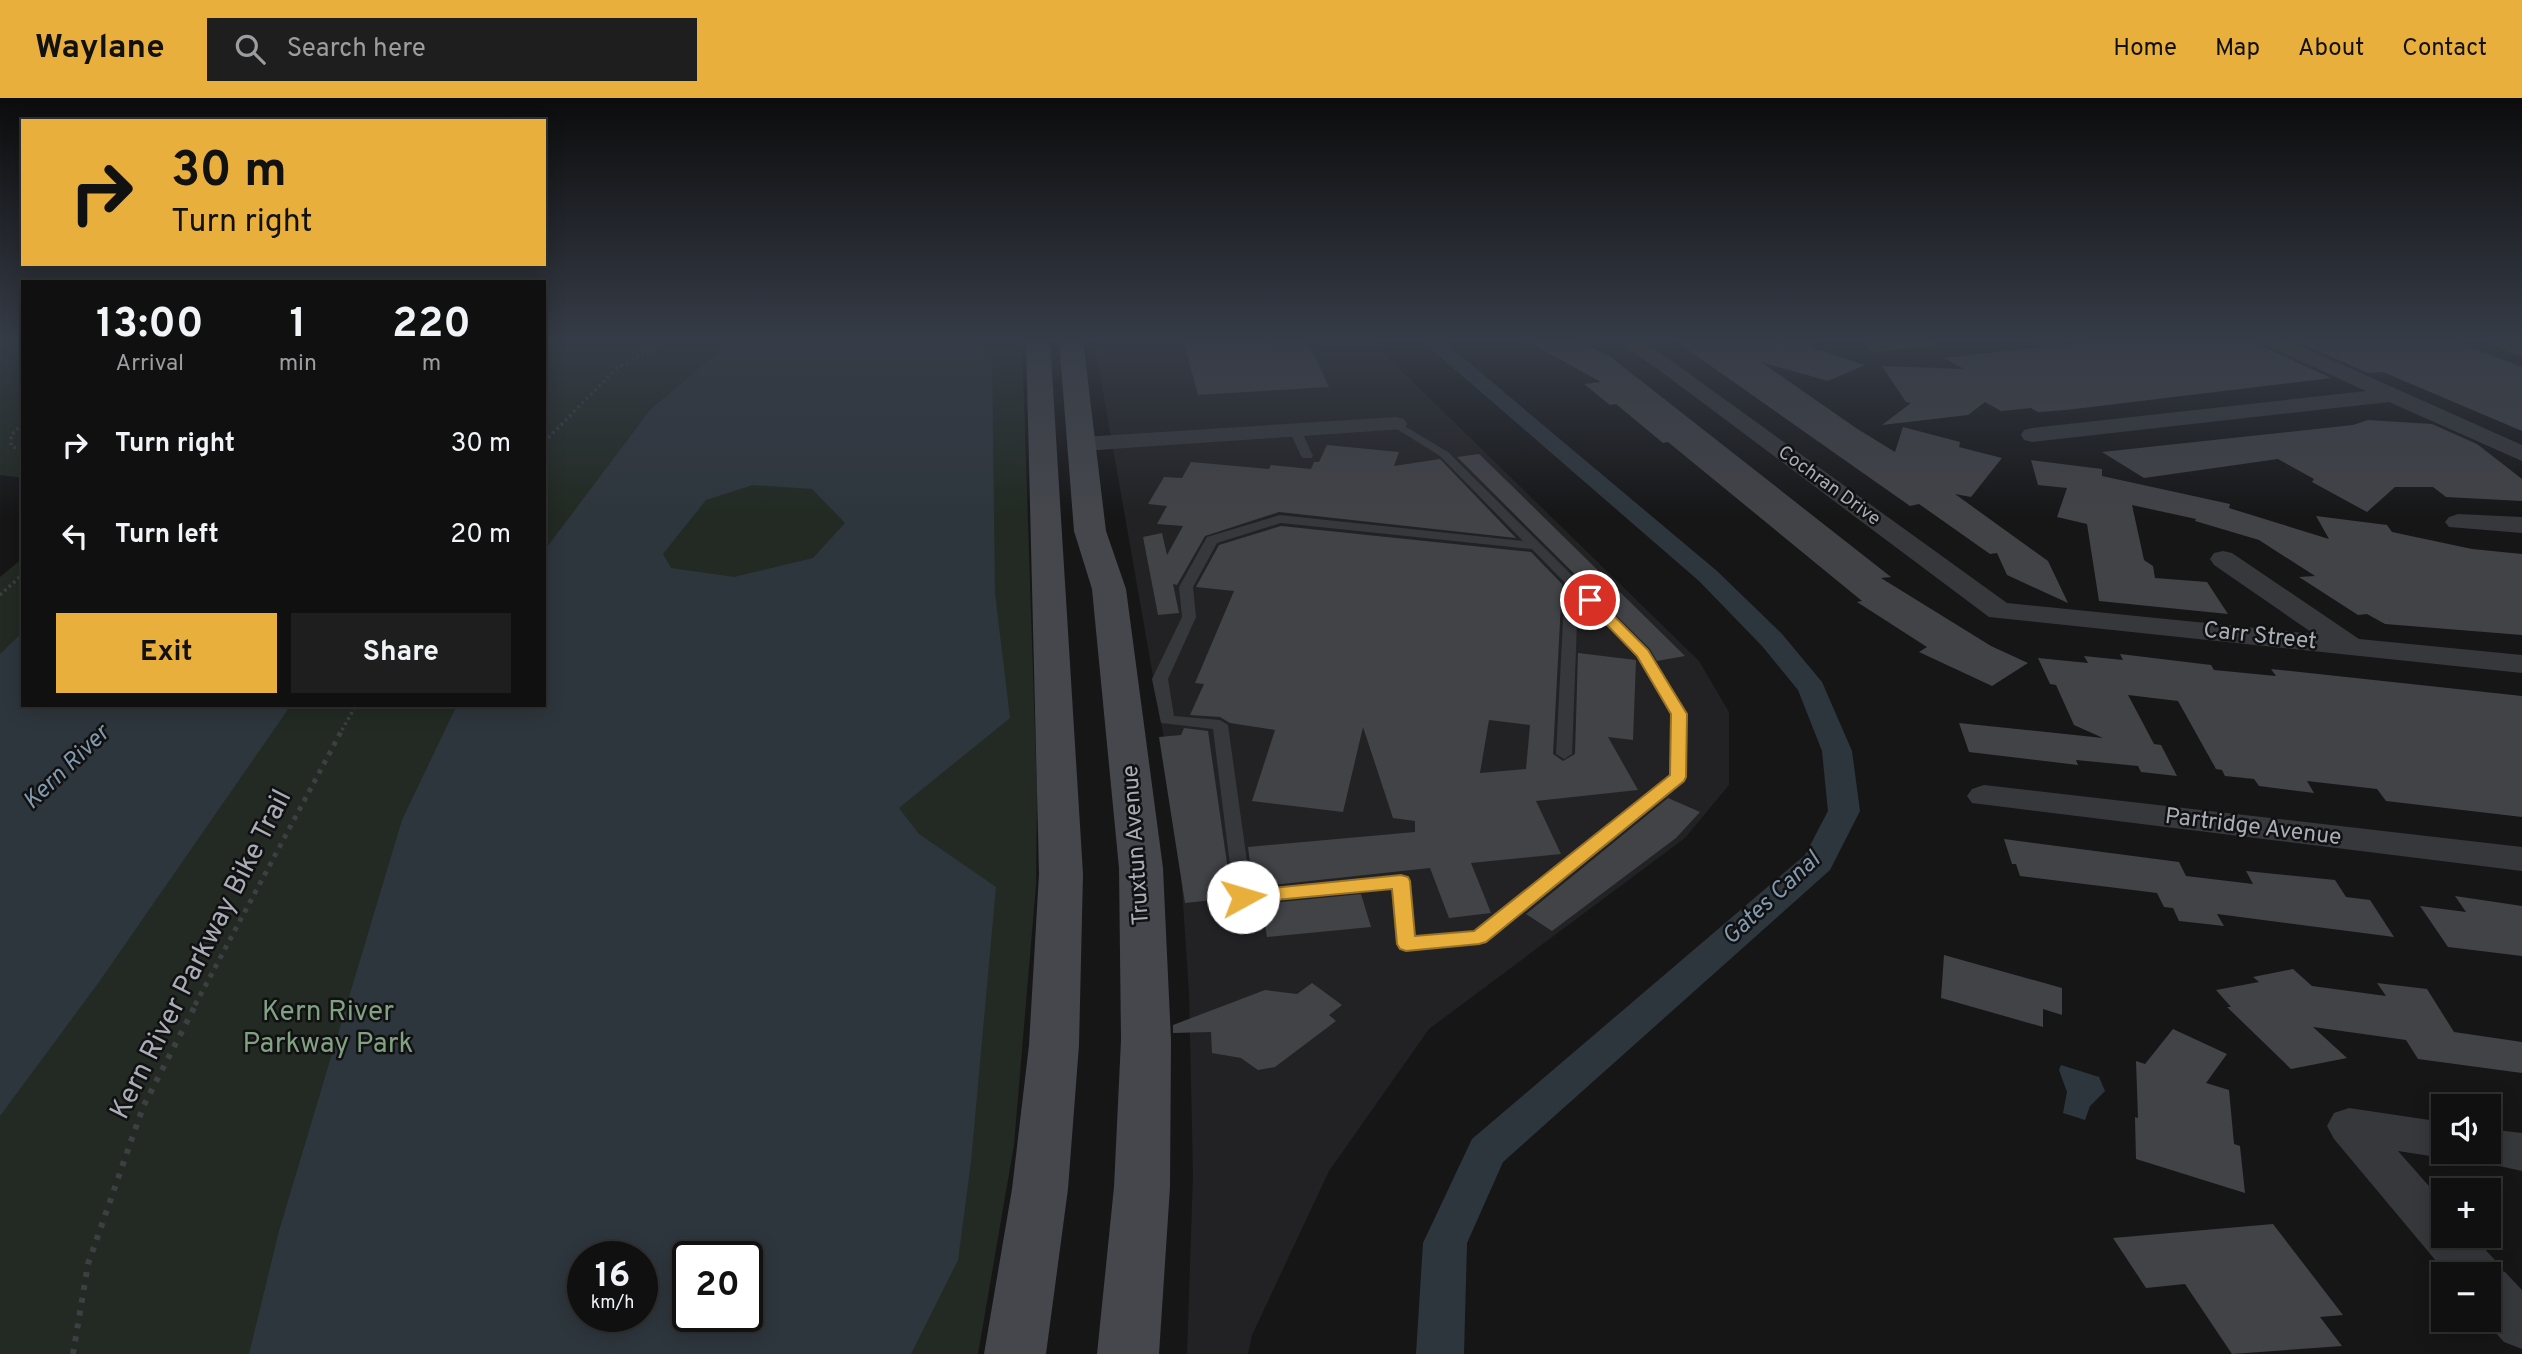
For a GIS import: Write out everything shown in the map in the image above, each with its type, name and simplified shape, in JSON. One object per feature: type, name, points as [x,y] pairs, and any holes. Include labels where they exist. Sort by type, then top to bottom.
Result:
[{"type":"main road","points":[[1015,1354],[1040,1189],[1051,1071],[1061,874],[1042,399]]},
{"type":"main road","points":[[1049,399],[1062,433],[1068,439],[1082,444]]},
{"type":"main road","name":"Truxtun Avenue","points":[[1077,399],[1090,531],[1109,589],[1133,777],[1141,868],[1146,1040],[1142,1187],[1128,1354]]},
{"type":"main road","points":[[1045,500],[1063,459],[1082,444]]},
{"type":"street","name":"Cochran Drive","points":[[1710,399],[1999,611]]},
{"type":"street","points":[[2032,435],[2359,399]]},
{"type":"street","points":[[2399,399],[2522,454]]},
{"type":"street","points":[[1082,444],[1396,424]]},
{"type":"street","points":[[2458,522],[2522,525]]},
{"type":"street","points":[[2223,559],[2351,647]]},
{"type":"street","name":"Carr Street","points":[[1999,611],[2522,664]]},
{"type":"street","name":"Partridge Avenue","points":[[1984,796],[2522,859]]},
{"type":"street","points":[[2431,1138],[2349,1126],[2431,1221]]},
{"type":"street","points":[[2501,1149],[2522,1152]]},
{"type":"street","points":[[2454,1248],[2467,1262]]},
{"type":"street","points":[[2501,1303],[2522,1326]]},
{"type":"lane","points":[[1396,424],[1444,454],[1536,546],[1573,583],[1643,654],[1679,714],[1678,777],[1479,937],[1406,944],[1401,881],[1243,897],[1220,725],[1167,720],[1160,678],[1189,617],[1186,587],[1212,540],[1280,519],[1536,546]]},
{"type":"lane","points":[[1295,430],[1307,456]]},
{"type":"lane","points":[[1564,754],[1573,583]]},
{"type":"path","points":[[546,440],[587,399]]},
{"type":"path","points":[[21,426],[11,435],[11,446],[21,450]]},
{"type":"path","points":[[0,595],[21,576]]},
{"type":"path","name":"Kern River Parkway Bike Trail","points":[[74,1354],[88,1264],[144,1107],[249,901],[355,707]]},
{"type":"shaded area","points":[[1104,399],[1430,399],[1699,661],[1729,712],[1729,785],[1685,838],[1429,1029],[1329,1171],[1252,1335],[1248,1354],[1187,1354],[1193,1175],[1189,992],[1180,859],[1167,756]]},
{"type":"green space","points":[[0,399],[21,399],[21,478],[0,475]]},
{"type":"green space","name":"Kern River Parkway Park","points":[[546,399],[1024,399],[1037,793],[1036,885],[1014,1145],[978,1354],[0,1354],[0,577],[21,560],[21,707],[546,707]]},
{"type":"water","name":"Kern River Parkway Park","points":[[664,399],[993,399],[995,593],[1010,718],[899,808],[919,834],[996,887],[971,1162],[958,1260],[911,1354],[249,1354],[279,1231],[402,820],[456,707],[546,707],[546,548],[650,410]],"holes":[[[753,485],[812,489],[845,523],[813,558],[734,577],[671,568],[663,554],[706,500]]]},
{"type":"water","name":"Kern River","points":[[21,634],[21,707],[290,707],[99,982],[0,1116],[0,654]]},
{"type":"water","points":[[2061,1065],[2099,1077],[2105,1091],[2090,1106],[2085,1120],[2063,1113],[2067,1092],[2059,1070]]},
{"type":"building","points":[[1602,399],[1664,399],[1891,577],[1881,578],[1991,646],[2028,663],[1992,686],[1919,652],[1927,647],[1857,602],[1862,601],[1668,442],[1663,443],[1616,404],[1610,405]]},
{"type":"building","points":[[1757,399],[1814,399],[1895,452],[1903,427],[1960,442],[1959,447],[2002,458],[1971,497],[1955,494],[2048,561],[2068,603],[2007,575],[1997,553],[1990,554],[1919,504],[1910,506]]},
{"type":"building","points":[[1904,399],[2160,399],[2038,412],[2031,408],[2001,411],[1985,402],[1968,415],[1882,425],[1911,403]]},
{"type":"building","points":[[2446,399],[2522,399],[2522,431]]},
{"type":"building","points":[[2368,420],[2432,424],[2477,444],[2522,479],[2522,501],[2446,497],[2433,487],[2395,487],[2367,512],[2312,482],[2314,479],[2278,459],[2144,478],[2102,452],[2353,425]]},
{"type":"building","points":[[1327,445],[1399,452],[1394,466],[1440,459],[1516,538],[1279,512],[1205,536],[1177,585],[1173,584],[1179,613],[1158,615],[1143,537],[1162,533],[1167,555],[1183,526],[1157,524],[1167,506],[1148,504],[1164,477],[1182,478],[1191,462],[1269,469],[1271,465],[1311,469],[1314,462],[1319,462]]},
{"type":"building","points":[[1479,454],[1685,656],[1657,661],[1650,649],[1457,457]]},
{"type":"building","points":[[2031,460],[2102,469],[2102,476],[2230,504],[2229,508],[2329,539],[2316,516],[2387,525],[2392,532],[2472,549],[2522,554],[2522,635],[2385,624],[2367,614],[2358,615],[2299,577],[2315,576],[2259,540],[2195,521],[2196,519],[2132,505],[2144,560],[2153,566],[2155,578],[2207,582],[2228,614],[2099,601],[2087,524],[2057,517],[2067,488],[2038,485]]},
{"type":"building","points":[[1281,526],[1531,552],[1562,584],[1553,754],[1563,761],[1575,754],[1578,653],[1636,660],[1633,740],[1608,737],[1638,790],[1536,801],[1561,854],[1471,863],[1491,913],[1449,918],[1430,868],[1253,887],[1248,847],[1415,832],[1415,821],[1393,818],[1363,727],[1343,812],[1252,801],[1275,730],[1230,723],[1220,717],[1190,715],[1204,684],[1195,683],[1234,591],[1196,587],[1219,545]],"holes":[[[1489,720],[1530,725],[1526,769],[1480,773]]]},
{"type":"building","points":[[2120,654],[2211,665],[2214,670],[2276,676],[2271,669],[2522,696],[2522,817],[2386,801],[2377,789],[2307,781],[2314,793],[2259,786],[2254,779],[2225,776],[2222,770],[2216,769],[2178,701],[2128,695],[2154,744],[2161,745],[2177,776],[2141,772],[2138,766],[2076,760],[2078,765],[1969,752],[1959,723],[2103,738],[2074,725],[2056,685],[2050,684],[2038,658],[2088,663],[2084,656],[2123,660]]},
{"type":"building","points":[[1184,728],[1208,731],[1232,898],[1185,903],[1159,737],[1181,735]]},
{"type":"building","points":[[1668,798],[1700,812],[1676,838],[1552,931],[1526,914]]},
{"type":"building","points":[[2004,839],[2179,862],[2186,876],[2253,884],[2246,871],[2335,880],[2346,897],[2370,900],[2394,937],[2217,914],[2224,926],[2179,921],[2173,908],[2164,907],[2157,893],[2020,876],[2016,864],[2012,864]]},
{"type":"building","points":[[1361,894],[1371,927],[1267,937],[1261,904]]},
{"type":"building","points":[[2455,896],[2522,906],[2522,956],[2448,947],[2420,906],[2466,912]]},
{"type":"building","points":[[1944,955],[2062,988],[2062,1015],[2043,1009],[2043,1027],[1941,998]]},
{"type":"building","points":[[2293,969],[2312,986],[2386,996],[2377,983],[2427,989],[2454,1032],[2522,1042],[2522,1073],[2418,1059],[2406,1040],[2313,1027],[2347,1058],[2291,1069],[2227,1007],[2231,1007],[2216,990],[2259,982],[2253,977]]},
{"type":"building","points":[[1312,983],[1342,1005],[1329,1015],[1336,1021],[1275,1067],[1258,1070],[1241,1058],[1212,1053],[1211,1032],[1173,1033],[1173,1025],[1265,990],[1297,994]]},
{"type":"building","points":[[2173,1029],[2227,1054],[2206,1083],[2229,1090],[2234,1144],[2240,1146],[2245,1193],[2136,1159],[2136,1061],[2145,1064]]},
{"type":"building","points":[[2273,1224],[2343,1315],[2320,1317],[2342,1346],[2232,1354],[2185,1284],[2146,1288],[2113,1238]]},
{"type":"waterway","name":"Gates Canal","points":[[1440,1354],[1445,1243],[1487,1151],[1818,862],[1844,811],[1837,751],[1812,688],[1772,640],[1708,576],[1499,399]]},
{"type":"route","points":[[1243,897],[1401,881],[1406,944],[1479,937],[1678,777],[1679,714],[1643,654],[1590,600]]}]
